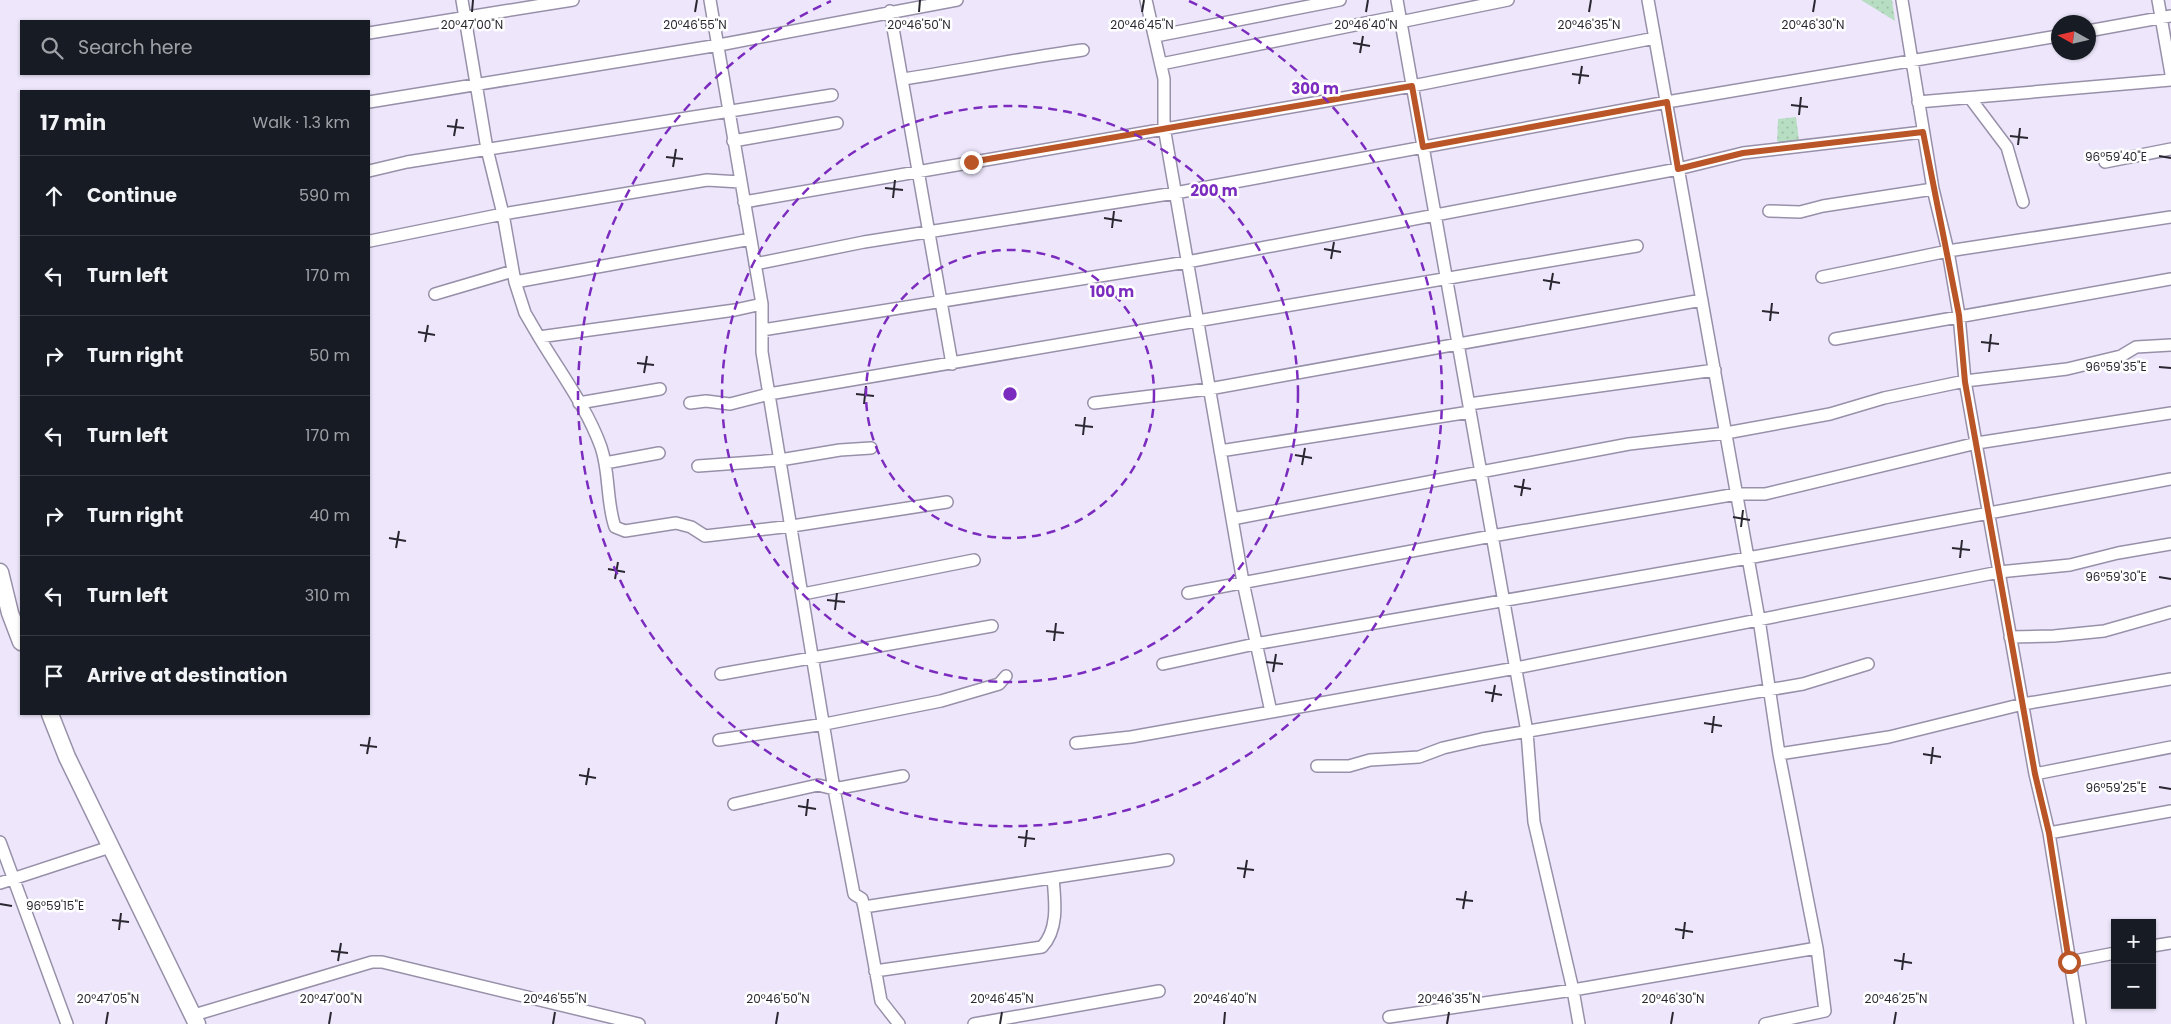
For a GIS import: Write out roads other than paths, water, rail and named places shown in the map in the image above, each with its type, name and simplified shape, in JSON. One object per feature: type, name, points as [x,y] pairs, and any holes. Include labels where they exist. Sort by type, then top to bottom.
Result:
[{"type":"highway","points":[[0,572],[10,613],[20,639]]},
{"type":"highway","points":[[50,715],[67,757],[196,1020]]},
{"type":"street","points":[[462,0],[487,149],[503,214],[514,277],[525,313],[579,402],[601,447],[605,464],[611,516],[615,527],[624,531],[676,523],[691,528],[704,536],[792,526],[947,502]]},
{"type":"street","points":[[370,33],[466,19],[573,0]]},
{"type":"street","points":[[710,0],[762,304],[762,352],[814,656],[834,789],[854,894],[862,899],[864,907],[881,1001],[899,1024]]},
{"type":"street","points":[[370,102],[719,45],[890,11],[957,0]]},
{"type":"street","points":[[1146,0],[1156,36],[1164,79],[1164,127],[1242,582],[1271,712]]},
{"type":"street","points":[[1156,36],[1340,0]]},
{"type":"street","points":[[1396,0],[1458,344],[1479,473],[1504,599],[1527,732],[1534,822],[1574,990],[1579,1024]]},
{"type":"street","points":[[1161,64],[1508,0]]},
{"type":"street","points":[[1648,0],[1759,619],[1779,754],[1817,948],[1825,1011],[1765,1024]]},
{"type":"street","points":[[1902,0],[1933,189],[1948,251],[1959,315],[1965,382],[2035,774],[2049,833],[2080,1024]]},
{"type":"street","points":[[2158,0],[2166,17],[2171,74]]},
{"type":"street","points":[[890,11],[952,364]]},
{"type":"street","points":[[2096,30],[2166,17]]},
{"type":"street","points":[[755,264],[864,242],[1176,192],[1667,102],[2051,37]]},
{"type":"street","points":[[744,202],[1164,127],[1238,117],[1412,86],[1655,38]]},
{"type":"street","points":[[903,79],[995,65],[1018,58],[1083,50]]},
{"type":"street","points":[[1918,102],[2171,80]]},
{"type":"street","points":[[370,171],[407,162],[832,95]]},
{"type":"street","points":[[1970,98],[2007,147],[2023,202]]},
{"type":"street","points":[[733,141],[837,123]]},
{"type":"street","points":[[762,330],[1187,262],[1678,169],[1743,153],[1923,132]]},
{"type":"street","points":[[2105,162],[2171,149]]},
{"type":"street","points":[[370,241],[503,214],[707,180],[740,182]]},
{"type":"street","points":[[1769,212],[1800,212],[1823,206],[1933,189]]},
{"type":"street","points":[[1822,277],[1948,251],[2171,217]]},
{"type":"street","points":[[435,294],[514,277],[750,239]]},
{"type":"street","points":[[690,403],[706,401],[730,404],[769,394],[1636,246]]},
{"type":"street","points":[[1835,339],[1959,315],[2171,279]]},
{"type":"street","points":[[1094,403],[1209,389],[1702,300]]},
{"type":"street","points":[[539,337],[735,310],[762,304]]},
{"type":"street","points":[[1232,519],[1629,444],[1726,433],[1830,414],[1884,398],[1965,382],[2067,369],[2121,356],[2136,347],[2171,345]]},
{"type":"street","points":[[1220,450],[1469,408],[1715,370]]},
{"type":"street","points":[[579,402],[660,389]]},
{"type":"street","points":[[1188,593],[1492,536],[1737,494],[1765,494],[1977,443],[2171,413]]},
{"type":"street","points":[[698,466],[780,460],[840,450],[871,448]]},
{"type":"street","points":[[605,464],[659,453]]},
{"type":"street","points":[[1163,664],[1255,644],[1504,599],[1748,558],[2171,479]]},
{"type":"street","points":[[1076,743],[1131,737],[1516,668],[1999,572],[2070,565],[2118,553],[2171,544]]},
{"type":"street","points":[[803,594],[974,560]]},
{"type":"street","points":[[2010,637],[2063,636],[2104,631],[2171,612]]},
{"type":"street","points":[[721,674],[814,656],[992,626]]},
{"type":"street","points":[[1317,766],[1349,766],[1370,760],[1419,757],[1443,748],[1482,739],[1802,684],[1868,664]]},
{"type":"street","points":[[719,740],[825,724],[941,701],[999,684],[1006,676]]},
{"type":"street","points":[[1779,754],[1889,737],[2022,704],[2171,679]]},
{"type":"street","points":[[2035,774],[2171,747]]},
{"type":"street","points":[[734,804],[818,786],[834,789],[904,776]]},
{"type":"street","points":[[2049,833],[2171,811]]},
{"type":"street","points":[[0,842],[67,1024]]},
{"type":"street","points":[[0,883],[110,847]]},
{"type":"street","points":[[864,907],[1168,860]]},
{"type":"street","points":[[876,971],[1042,947],[1050,938],[1053,927],[1055,904],[1053,878]]},
{"type":"street","points":[[2156,945],[2171,943]]},
{"type":"street","points":[[1389,1017],[1574,990],[1817,948]]},
{"type":"street","points":[[2069,962],[2111,954]]},
{"type":"street","points":[[196,1020],[372,962],[382,962],[639,1024]]},
{"type":"street","points":[[974,1024],[1159,991]]}]
